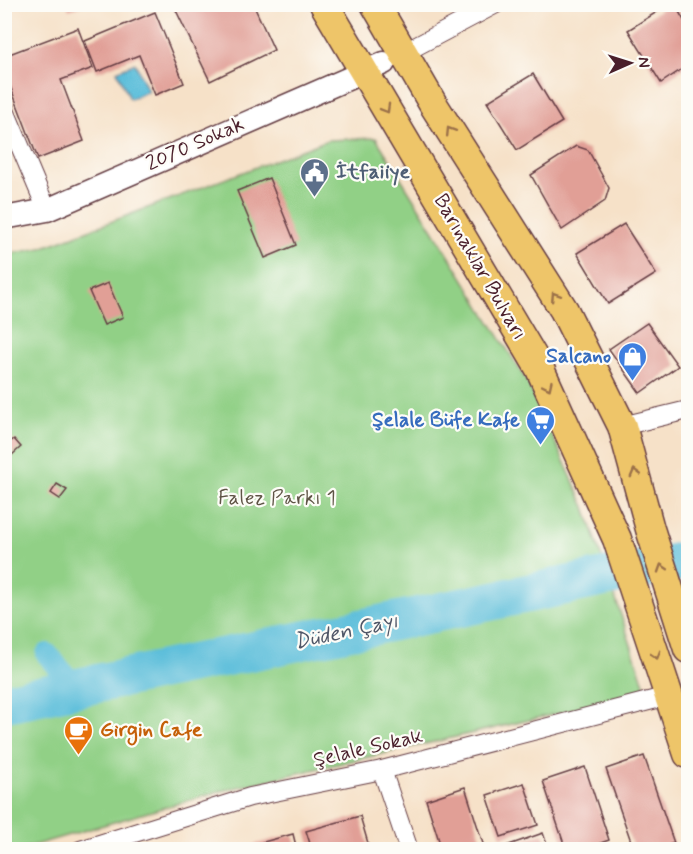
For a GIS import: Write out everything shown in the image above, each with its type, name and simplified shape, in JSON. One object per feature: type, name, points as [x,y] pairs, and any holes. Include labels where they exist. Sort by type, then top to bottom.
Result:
[{"type":"main road","name":"Barınaklar Bulvarı","points":[[324,4],[384,62],[564,310],[622,426],[650,529],[688,649]]},
{"type":"main road","name":"Barınaklar Bulvarı","points":[[375,4],[384,62],[539,367],[617,539],[688,754]]},
{"type":"street","points":[[384,62],[496,4]]},
{"type":"street","name":"2070 Sokak","points":[[4,219],[47,210],[384,62]]},
{"type":"street","points":[[4,108],[47,210]]},
{"type":"street","points":[[622,426],[688,410]]},
{"type":"street","name":"Şelale Sokak","points":[[80,849],[250,797],[382,770],[668,696]]},
{"type":"street","points":[[382,770],[409,849]]},
{"type":"green space","name":"Falez Parkı 1","points":[[376,138],[528,383],[585,507],[647,693],[221,791],[21,849],[5,849],[4,255],[41,248],[328,140]]},
{"type":"water","points":[[135,63],[148,91],[130,99],[117,71]]},
{"type":"building","points":[[67,4],[83,4],[83,5],[69,10]]},
{"type":"building","points":[[173,4],[253,4],[274,50],[210,81]]},
{"type":"building","points":[[668,5],[675,5],[688,27],[688,65],[661,83],[628,30]]},
{"type":"building","points":[[155,12],[184,83],[155,95],[139,55],[97,72],[85,41]]},
{"type":"building","points":[[78,28],[93,68],[61,80],[84,141],[38,159],[4,70],[4,56]]},
{"type":"building","points":[[533,74],[562,122],[517,150],[487,102]]},
{"type":"building","points":[[576,146],[588,150],[609,188],[605,201],[562,230],[531,175]]},
{"type":"building","points":[[269,178],[296,245],[265,258],[237,191]]},
{"type":"building","points":[[624,224],[656,274],[608,304],[577,253]]},
{"type":"building","points":[[108,283],[123,317],[104,325],[89,291]]},
{"type":"building","points":[[647,323],[678,366],[640,393],[609,349]]},
{"type":"building","points":[[14,439],[21,447],[12,455],[5,446]]},
{"type":"building","points":[[57,484],[67,490],[60,499],[51,493]]},
{"type":"building","points":[[644,756],[674,843],[654,850],[634,850],[606,769]]},
{"type":"building","points":[[585,767],[609,840],[581,850],[566,850],[543,781]]},
{"type":"building","points":[[524,783],[538,825],[501,837],[487,795]]},
{"type":"building","points":[[465,787],[485,850],[442,850],[426,800]]},
{"type":"building","points":[[360,816],[370,850],[312,850],[306,831]]},
{"type":"building","points":[[543,833],[549,850],[507,850],[506,846]]},
{"type":"building","points":[[293,834],[297,850],[238,850],[238,849]]},
{"type":"waterway","name":"Düden Çayı","points":[[4,703],[688,560]]},
{"type":"waterway","points":[[47,654],[76,688]]},
{"type":"place","name":"İtfaiiye","points":[[315,198]]},
{"type":"place","name":"Salcano","points":[[632,382]]},
{"type":"place","name":"Şelale Büfe Kafe","points":[[541,446]]},
{"type":"place","name":"Girgin Cafe","points":[[79,756]]}]
